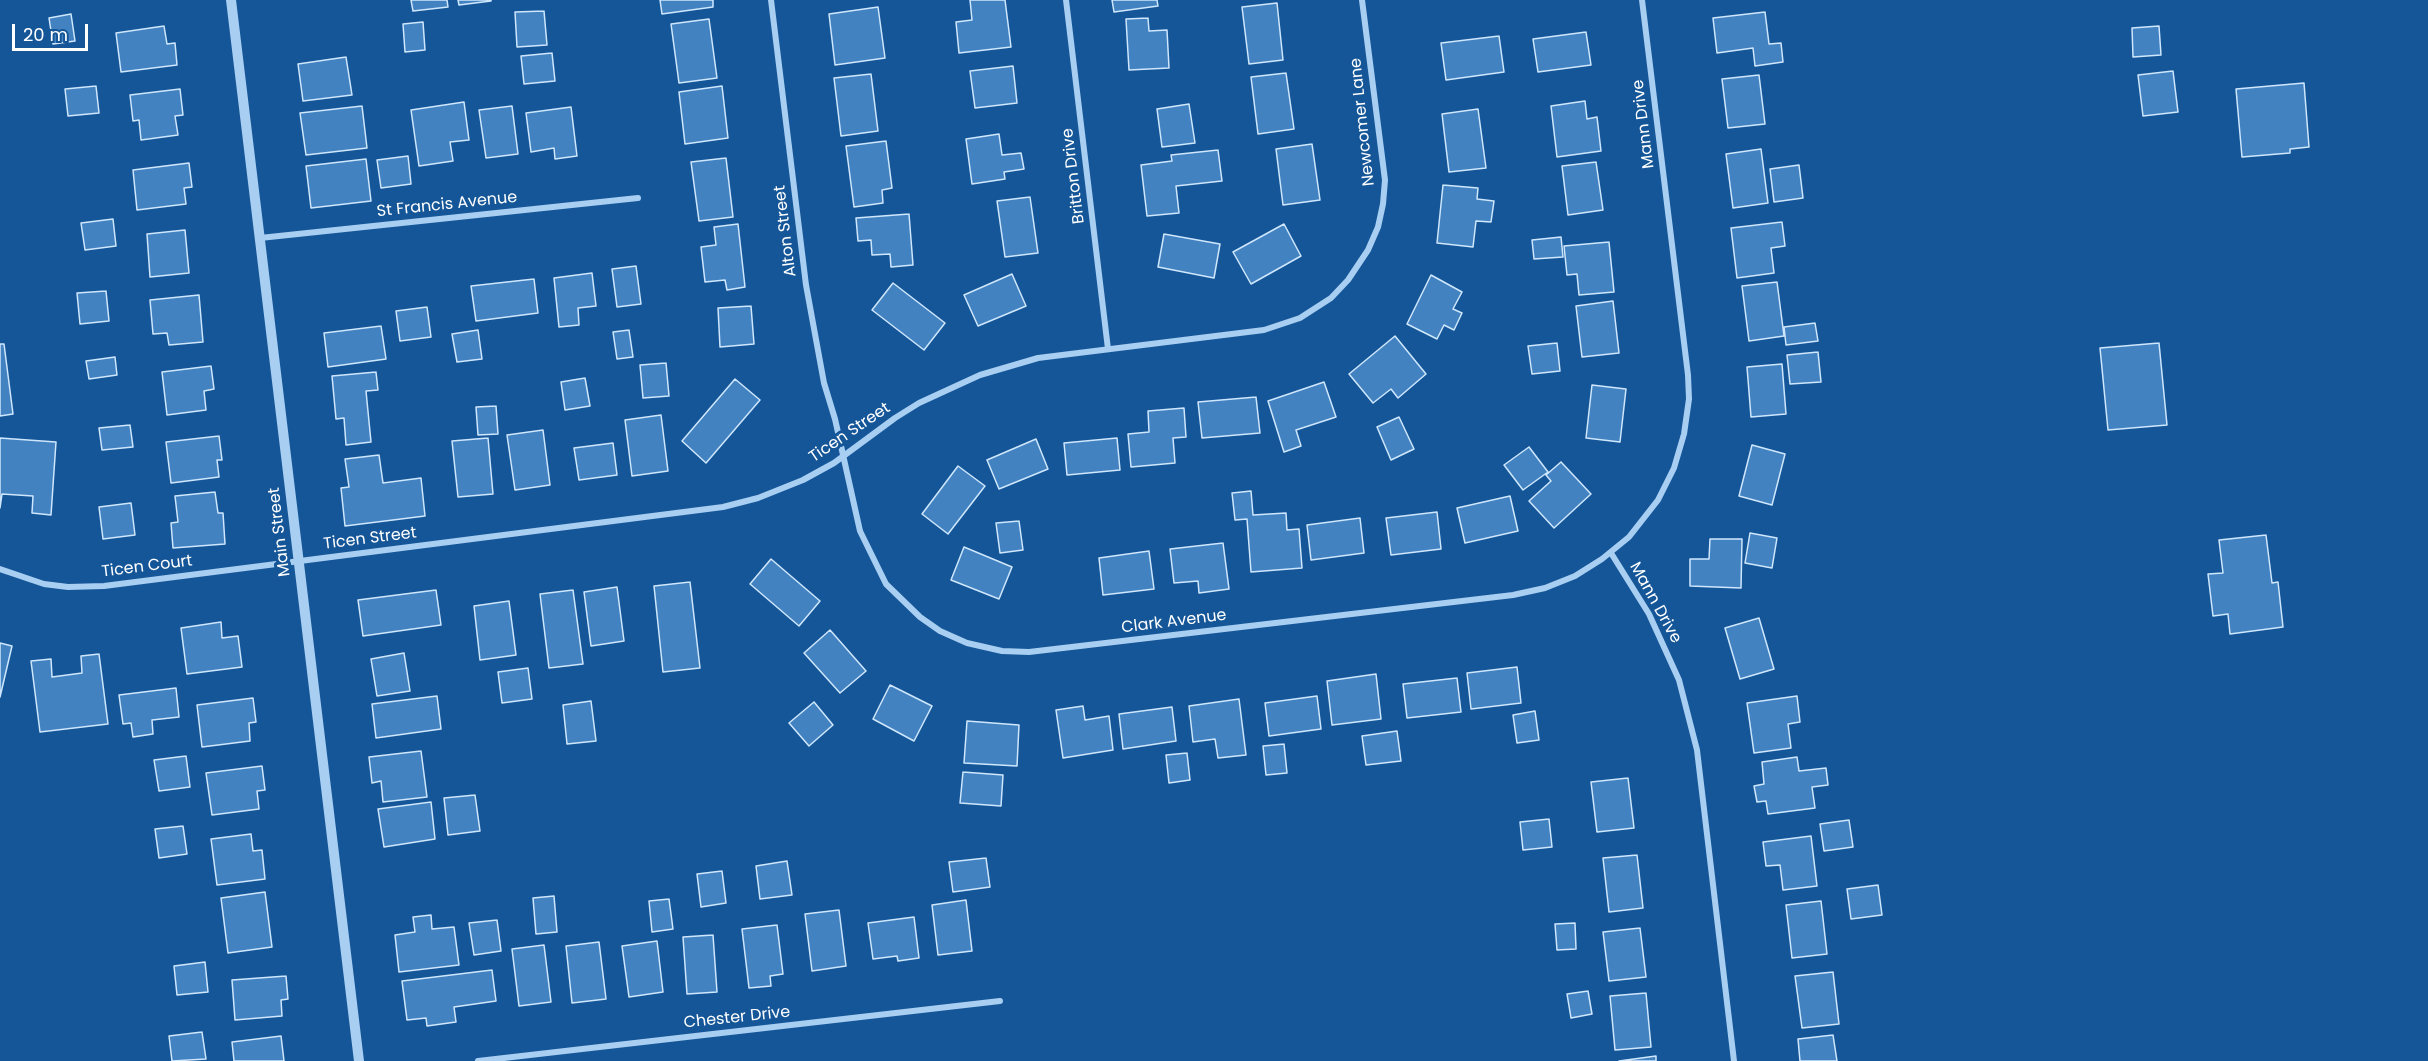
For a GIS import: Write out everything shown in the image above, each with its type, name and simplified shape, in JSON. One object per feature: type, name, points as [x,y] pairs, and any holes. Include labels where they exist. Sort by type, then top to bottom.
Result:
[{"type":"street","name":"Main Street","points":[[231,0],[359,1061]]},
{"type":"street","name":"Alton Street","points":[[771,0],[806,285],[824,383],[843,457]]},
{"type":"street","name":"Britton Drive","points":[[1066,0],[1108,349]]},
{"type":"street","name":"Newcomer Lane","points":[[1362,0],[1385,180],[1383,204],[1373,239]]},
{"type":"street","name":"Mann Drive","points":[[1642,0],[1689,375],[1689,399],[1682,446],[1670,479],[1645,520],[1611,553],[1649,614],[1679,680],[1697,750],[1734,1061]]},
{"type":"street","name":"St Francis Avenue","points":[[260,238],[638,198]]},
{"type":"street","name":"Ticen Street","points":[[298,562],[723,507],[781,490],[843,457],[919,403],[980,375],[1038,358],[1264,330],[1300,318],[1331,298],[1348,280],[1373,239]]},
{"type":"street","name":"Clark Avenue","points":[[843,457],[860,531],[886,584],[920,617],[940,631],[967,643],[1002,651],[1039,651],[1513,595],[1565,580],[1611,553]]},
{"type":"street","name":"Ticen Court","points":[[0,569],[44,584],[93,587],[298,562]]},
{"type":"street","name":"Chester Drive","points":[[478,1061],[1000,1002]]},
{"type":"building","points":[[411,0],[447,0],[448,7],[413,11]]},
{"type":"building","points":[[458,0],[491,0],[491,1],[459,5]]},
{"type":"building","points":[[660,0],[713,0],[713,7],[662,14]]},
{"type":"building","points":[[970,0],[1005,0],[1011,47],[959,53],[956,22],[972,20]]},
{"type":"building","points":[[1112,0],[1157,0],[1158,6],[1114,12]]},
{"type":"building","points":[[1277,3],[1283,60],[1249,64],[1242,7]]},
{"type":"building","points":[[878,7],[885,58],[835,65],[829,14]]},
{"type":"building","points":[[544,11],[547,45],[517,47],[515,12]]},
{"type":"building","points":[[1765,12],[1769,44],[1781,43],[1783,62],[1755,66],[1753,48],[1717,53],[1713,18]]},
{"type":"building","points":[[71,14],[75,41],[53,44],[49,18]]},
{"type":"building","points":[[1148,18],[1149,31],[1167,30],[1169,68],[1129,70],[1126,19]]},
{"type":"building","points":[[709,19],[717,78],[679,83],[671,24]]},
{"type":"building","points":[[423,22],[425,50],[405,52],[403,24]]},
{"type":"building","points":[[164,26],[167,44],[175,43],[177,65],[121,72],[116,33]]},
{"type":"building","points":[[2159,26],[2161,55],[2133,57],[2132,28]]},
{"type":"building","points":[[1586,32],[1591,65],[1538,72],[1533,39]]},
{"type":"building","points":[[1499,36],[1504,72],[1446,80],[1441,43]]},
{"type":"building","points":[[552,53],[555,81],[524,84],[521,56]]},
{"type":"building","points":[[346,57],[352,95],[303,101],[298,64]]},
{"type":"building","points":[[1013,66],[1017,103],[975,108],[970,71]]},
{"type":"building","points":[[2173,71],[2178,112],[2143,116],[2138,75]]},
{"type":"building","points":[[1286,73],[1294,129],[1258,134],[1251,77]]},
{"type":"building","points":[[871,74],[878,131],[841,136],[834,78]]},
{"type":"building","points":[[1759,75],[1765,124],[1728,128],[1722,79]]},
{"type":"building","points":[[2304,83],[2309,147],[2290,149],[2290,153],[2242,157],[2236,89]]},
{"type":"building","points":[[96,86],[99,113],[68,116],[65,89]]},
{"type":"building","points":[[722,86],[728,138],[685,144],[679,92]]},
{"type":"building","points":[[180,89],[183,115],[175,116],[178,135],[141,140],[139,120],[133,121],[130,95]]},
{"type":"building","points":[[1585,101],[1587,119],[1597,117],[1601,151],[1557,157],[1551,106]]},
{"type":"building","points":[[464,102],[469,140],[450,142],[453,161],[419,166],[411,110]]},
{"type":"building","points":[[1189,104],[1195,143],[1162,147],[1157,109]]},
{"type":"building","points":[[362,106],[367,148],[306,155],[300,113]]},
{"type":"building","points":[[512,106],[518,154],[486,158],[479,110]]},
{"type":"building","points":[[571,107],[577,156],[555,159],[554,148],[531,152],[526,113]]},
{"type":"building","points":[[1478,109],[1486,168],[1449,172],[1442,114]]},
{"type":"building","points":[[999,134],[1002,155],[1021,153],[1024,169],[1004,172],[1005,179],[972,184],[966,139]]},
{"type":"building","points":[[886,141],[892,188],[882,190],[883,203],[854,207],[846,146]]},
{"type":"building","points":[[1312,144],[1320,200],[1283,205],[1276,149]]},
{"type":"building","points":[[1761,149],[1768,203],[1733,208],[1726,154]]},
{"type":"building","points":[[1218,150],[1222,181],[1176,186],[1179,213],[1147,216],[1141,165],[1172,161],[1171,155]]},
{"type":"building","points":[[408,156],[411,184],[381,188],[377,160]]},
{"type":"building","points":[[726,158],[733,217],[699,221],[691,162]]},
{"type":"building","points":[[366,159],[371,201],[311,208],[306,166]]},
{"type":"building","points":[[1596,162],[1603,210],[1568,215],[1562,166]]},
{"type":"building","points":[[189,163],[192,187],[184,188],[186,204],[137,210],[133,170]]},
{"type":"building","points":[[1799,165],[1803,198],[1774,202],[1770,169]]},
{"type":"building","points":[[1443,185],[1478,188],[1477,199],[1494,201],[1491,222],[1476,221],[1473,247],[1437,243]]},
{"type":"building","points":[[1030,197],[1038,253],[1005,257],[997,201]]},
{"type":"building","points":[[909,214],[913,265],[891,267],[890,254],[872,255],[871,240],[858,241],[856,218]]},
{"type":"building","points":[[113,219],[116,246],[85,250],[81,223]]},
{"type":"building","points":[[1782,222],[1785,246],[1771,248],[1774,273],[1737,278],[1731,228]]},
{"type":"building","points":[[738,224],[745,287],[727,290],[725,280],[705,282],[701,247],[716,245],[714,227]]},
{"type":"building","points":[[1284,224],[1301,256],[1251,284],[1233,252]]},
{"type":"building","points":[[185,230],[189,273],[150,277],[147,234]]},
{"type":"building","points":[[1164,234],[1220,244],[1214,278],[1158,267]]},
{"type":"building","points":[[1561,237],[1563,257],[1534,259],[1532,240]]},
{"type":"building","points":[[1609,242],[1614,292],[1579,295],[1577,274],[1567,275],[1564,246]]},
{"type":"building","points":[[636,266],[641,304],[617,307],[612,269]]},
{"type":"building","points":[[592,273],[596,306],[578,308],[579,325],[559,327],[554,278]]},
{"type":"building","points":[[1012,274],[1026,306],[978,326],[964,295]]},
{"type":"building","points":[[1431,275],[1462,292],[1453,309],[1462,313],[1454,330],[1444,325],[1437,339],[1407,324]]},
{"type":"building","points":[[534,279],[538,313],[476,321],[471,286]]},
{"type":"building","points":[[1777,282],[1784,336],[1749,341],[1742,286]]},
{"type":"building","points":[[893,283],[945,323],[924,350],[872,310]]},
{"type":"building","points":[[106,291],[109,321],[80,324],[77,293]]},
{"type":"building","points":[[199,295],[203,342],[169,345],[167,333],[153,334],[150,300]]},
{"type":"building","points":[[1613,301],[1619,353],[1582,357],[1576,306]]},
{"type":"building","points":[[751,306],[754,344],[720,347],[718,308]]},
{"type":"building","points":[[427,307],[431,337],[400,341],[396,311]]},
{"type":"building","points":[[1815,323],[1818,341],[1786,345],[1784,327]]},
{"type":"building","points":[[381,326],[386,359],[328,367],[324,333]]},
{"type":"building","points":[[478,330],[482,359],[457,362],[452,334]]},
{"type":"building","points":[[629,330],[633,357],[617,359],[613,332]]},
{"type":"building","points":[[1395,336],[1426,374],[1398,398],[1391,389],[1373,403],[1349,374]]},
{"type":"building","points":[[1557,343],[1560,371],[1532,374],[1528,346]]},
{"type":"building","points":[[2159,343],[2167,425],[2108,430],[2100,348]]},
{"type":"building","points":[[0,344],[4,344],[13,414],[0,416]]},
{"type":"building","points":[[1818,352],[1821,382],[1790,384],[1787,355]]},
{"type":"building","points":[[115,357],[117,375],[89,379],[86,361]]},
{"type":"building","points":[[666,363],[669,396],[643,398],[640,365]]},
{"type":"building","points":[[1782,364],[1786,414],[1751,417],[1747,367]]},
{"type":"building","points":[[211,366],[214,389],[204,391],[206,410],[167,415],[162,372]]},
{"type":"building","points":[[376,372],[378,390],[366,391],[371,442],[346,445],[344,418],[336,419],[332,376]]},
{"type":"building","points":[[585,378],[590,406],[565,410],[561,382]]},
{"type":"building","points":[[735,379],[760,400],[706,463],[682,441]]},
{"type":"building","points":[[1324,382],[1336,417],[1296,430],[1301,446],[1284,452],[1268,401]]},
{"type":"building","points":[[1592,385],[1626,389],[1620,442],[1586,438]]},
{"type":"building","points":[[1256,397],[1260,433],[1202,438],[1198,402]]},
{"type":"building","points":[[496,406],[498,434],[478,435],[476,407]]},
{"type":"building","points":[[1184,408],[1186,437],[1173,438],[1175,463],[1131,467],[1128,434],[1149,432],[1148,411]]},
{"type":"building","points":[[661,415],[668,471],[632,476],[625,420]]},
{"type":"building","points":[[1399,417],[1414,449],[1391,460],[1377,427]]},
{"type":"building","points":[[130,425],[133,447],[102,450],[99,428]]},
{"type":"building","points":[[543,430],[550,485],[515,490],[507,435]]},
{"type":"building","points":[[219,436],[222,460],[217,460],[219,477],[171,483],[166,442]]},
{"type":"building","points":[[0,438],[56,442],[51,515],[32,513],[33,496],[2,494],[0,508]]},
{"type":"building","points":[[488,438],[493,494],[458,497],[452,441]]},
{"type":"building","points":[[1117,438],[1120,470],[1067,475],[1064,443]]},
{"type":"building","points":[[1036,439],[1048,469],[999,489],[987,460]]},
{"type":"building","points":[[613,443],[617,475],[579,480],[574,448]]},
{"type":"building","points":[[1752,445],[1785,454],[1772,505],[1739,496]]},
{"type":"building","points":[[1529,447],[1548,472],[1523,490],[1504,465]]},
{"type":"building","points":[[379,455],[383,483],[421,478],[425,516],[345,526],[341,488],[349,487],[345,459]]},
{"type":"building","points":[[1561,462],[1591,494],[1554,528],[1529,501],[1551,481],[1546,475]]},
{"type":"building","points":[[958,466],[985,486],[948,534],[922,514]]},
{"type":"building","points":[[1251,491],[1253,515],[1286,513],[1287,530],[1299,529],[1302,568],[1251,572],[1247,519],[1235,520],[1232,493]]},
{"type":"building","points":[[215,492],[218,513],[223,513],[225,544],[173,548],[171,523],[178,522],[175,496]]},
{"type":"building","points":[[1510,496],[1518,531],[1465,543],[1457,508]]},
{"type":"building","points":[[131,503],[135,535],[103,539],[99,507]]},
{"type":"building","points":[[1437,512],[1441,549],[1391,555],[1386,518]]},
{"type":"building","points":[[1360,518],[1364,553],[1311,560],[1307,525]]},
{"type":"building","points":[[1019,521],[1023,550],[1000,553],[996,523]]},
{"type":"building","points":[[1750,533],[1777,538],[1772,568],[1745,563]]},
{"type":"building","points":[[2266,535],[2272,583],[2278,582],[2283,627],[2230,634],[2228,614],[2213,616],[2208,574],[2223,573],[2219,540]]},
{"type":"building","points":[[1710,539],[1742,539],[1741,588],[1690,586],[1690,559],[1709,559]]},
{"type":"building","points":[[1223,543],[1229,589],[1199,593],[1198,581],[1174,583],[1170,549]]},
{"type":"building","points":[[964,547],[1012,567],[999,599],[951,580]]},
{"type":"building","points":[[1149,551],[1154,589],[1103,595],[1099,558]]},
{"type":"building","points":[[771,559],[820,601],[799,626],[750,584]]},
{"type":"building","points":[[690,582],[700,668],[663,672],[654,586]]},
{"type":"building","points":[[617,587],[624,641],[591,646],[584,592]]},
{"type":"building","points":[[436,590],[441,625],[363,636],[358,600]]},
{"type":"building","points":[[573,590],[583,664],[549,668],[540,594]]},
{"type":"building","points":[[509,601],[516,655],[480,660],[474,606]]},
{"type":"building","points":[[1759,618],[1774,669],[1740,679],[1725,628]]},
{"type":"building","points":[[221,622],[222,638],[238,636],[242,667],[187,674],[181,628]]},
{"type":"building","points":[[830,630],[866,671],[840,693],[804,653]]},
{"type":"building","points":[[0,643],[12,646],[0,697]]},
{"type":"building","points":[[404,653],[410,691],[377,696],[371,659]]},
{"type":"building","points":[[99,654],[108,724],[40,732],[31,661],[51,659],[52,677],[82,673],[81,656]]},
{"type":"building","points":[[1517,667],[1521,703],[1471,709],[1467,673]]},
{"type":"building","points":[[528,668],[532,699],[502,703],[498,672]]},
{"type":"building","points":[[1376,674],[1381,719],[1332,725],[1327,681]]},
{"type":"building","points":[[1457,678],[1461,712],[1407,718],[1403,684]]},
{"type":"building","points":[[890,685],[932,706],[914,741],[873,719]]},
{"type":"building","points":[[176,688],[179,717],[152,720],[153,734],[133,737],[131,723],[123,724],[119,695]]},
{"type":"building","points":[[437,696],[441,729],[376,738],[372,704]]},
{"type":"building","points":[[1317,696],[1321,729],[1269,736],[1265,703]]},
{"type":"building","points":[[1797,696],[1800,722],[1788,724],[1791,748],[1754,753],[1747,703]]},
{"type":"building","points":[[253,698],[256,722],[249,723],[250,741],[202,747],[197,705]]},
{"type":"building","points":[[1239,699],[1246,755],[1218,758],[1215,739],[1193,742],[1189,706]]},
{"type":"building","points":[[591,701],[596,741],[567,744],[563,705]]},
{"type":"building","points":[[814,702],[833,725],[809,746],[789,723]]},
{"type":"building","points":[[1083,706],[1085,720],[1109,716],[1113,750],[1063,758],[1056,710]]},
{"type":"building","points":[[1172,707],[1176,741],[1123,749],[1119,714]]},
{"type":"building","points":[[1535,711],[1539,740],[1517,743],[1513,715]]},
{"type":"building","points":[[967,721],[1019,725],[1017,766],[964,763]]},
{"type":"building","points":[[1397,731],[1401,761],[1366,765],[1362,736]]},
{"type":"building","points":[[1284,744],[1287,773],[1266,775],[1263,746]]},
{"type":"building","points":[[421,751],[427,797],[383,802],[381,781],[372,783],[369,757]]},
{"type":"building","points":[[1187,753],[1190,780],[1169,783],[1166,755]]},
{"type":"building","points":[[186,756],[190,787],[159,791],[154,760]]},
{"type":"building","points":[[1797,757],[1799,771],[1826,768],[1828,785],[1812,787],[1815,808],[1768,814],[1766,801],[1757,802],[1754,786],[1764,784],[1762,762]]},
{"type":"building","points":[[262,766],[265,790],[257,791],[259,809],[212,815],[206,773]]},
{"type":"building","points":[[963,772],[1003,775],[1001,806],[960,803]]},
{"type":"building","points":[[1628,778],[1634,828],[1597,832],[1591,782]]},
{"type":"building","points":[[475,795],[480,831],[448,835],[444,798]]},
{"type":"building","points":[[431,802],[435,839],[384,847],[378,809]]},
{"type":"building","points":[[1549,819],[1552,847],[1523,850],[1520,822]]},
{"type":"building","points":[[1849,820],[1853,847],[1824,851],[1820,824]]},
{"type":"building","points":[[183,826],[187,854],[159,858],[155,829]]},
{"type":"building","points":[[251,834],[253,851],[262,850],[265,879],[217,885],[211,839]]},
{"type":"building","points":[[1811,836],[1817,886],[1783,890],[1780,865],[1766,866],[1763,842]]},
{"type":"building","points":[[1637,855],[1643,908],[1609,912],[1603,858]]},
{"type":"building","points":[[986,858],[990,887],[953,892],[949,862]]},
{"type":"building","points":[[787,861],[792,895],[760,899],[756,866]]},
{"type":"building","points":[[722,871],[726,903],[701,907],[697,874]]},
{"type":"building","points":[[1878,885],[1882,915],[1851,919],[1847,889]]},
{"type":"building","points":[[265,892],[272,947],[228,953],[221,898]]},
{"type":"building","points":[[554,896],[557,932],[536,934],[533,898]]},
{"type":"building","points":[[669,899],[673,929],[652,932],[649,901]]},
{"type":"building","points":[[966,900],[972,951],[938,955],[932,905]]},
{"type":"building","points":[[1821,901],[1827,954],[1792,958],[1786,905]]},
{"type":"building","points":[[839,910],[846,966],[812,971],[805,914]]},
{"type":"building","points":[[431,915],[432,929],[454,927],[459,965],[399,972],[395,935],[415,932],[413,917]]},
{"type":"building","points":[[914,917],[919,958],[898,961],[897,956],[873,959],[868,923]]},
{"type":"building","points":[[497,920],[501,951],[474,955],[469,923]]},
{"type":"building","points":[[1575,923],[1576,949],[1557,950],[1555,924]]},
{"type":"building","points":[[777,925],[783,974],[770,976],[771,986],[749,988],[742,929]]},
{"type":"building","points":[[1640,928],[1646,977],[1609,981],[1603,932]]},
{"type":"building","points":[[713,935],[717,992],[687,994],[683,937]]},
{"type":"building","points":[[657,941],[663,992],[629,997],[622,946]]},
{"type":"building","points":[[599,942],[606,999],[572,1003],[566,946]]},
{"type":"building","points":[[544,945],[551,1002],[519,1006],[512,949]]},
{"type":"building","points":[[205,962],[208,992],[177,995],[174,966]]},
{"type":"building","points":[[492,970],[496,1001],[454,1007],[456,1022],[427,1026],[426,1018],[407,1020],[402,981]]},
{"type":"building","points":[[1833,972],[1839,1024],[1802,1028],[1795,976]]},
{"type":"building","points":[[286,976],[288,999],[281,1000],[282,1016],[235,1020],[232,980]]},
{"type":"building","points":[[1588,991],[1592,1014],[1571,1018],[1567,994]]},
{"type":"building","points":[[1646,993],[1651,1047],[1615,1050],[1610,996]]},
{"type":"building","points":[[202,1032],[206,1059],[172,1061],[169,1036]]},
{"type":"building","points":[[1833,1035],[1837,1061],[1800,1061],[1798,1039]]},
{"type":"building","points":[[281,1036],[284,1061],[234,1061],[232,1042]]},
{"type":"building","points":[[1656,1056],[1656,1061],[1619,1061]]}]
